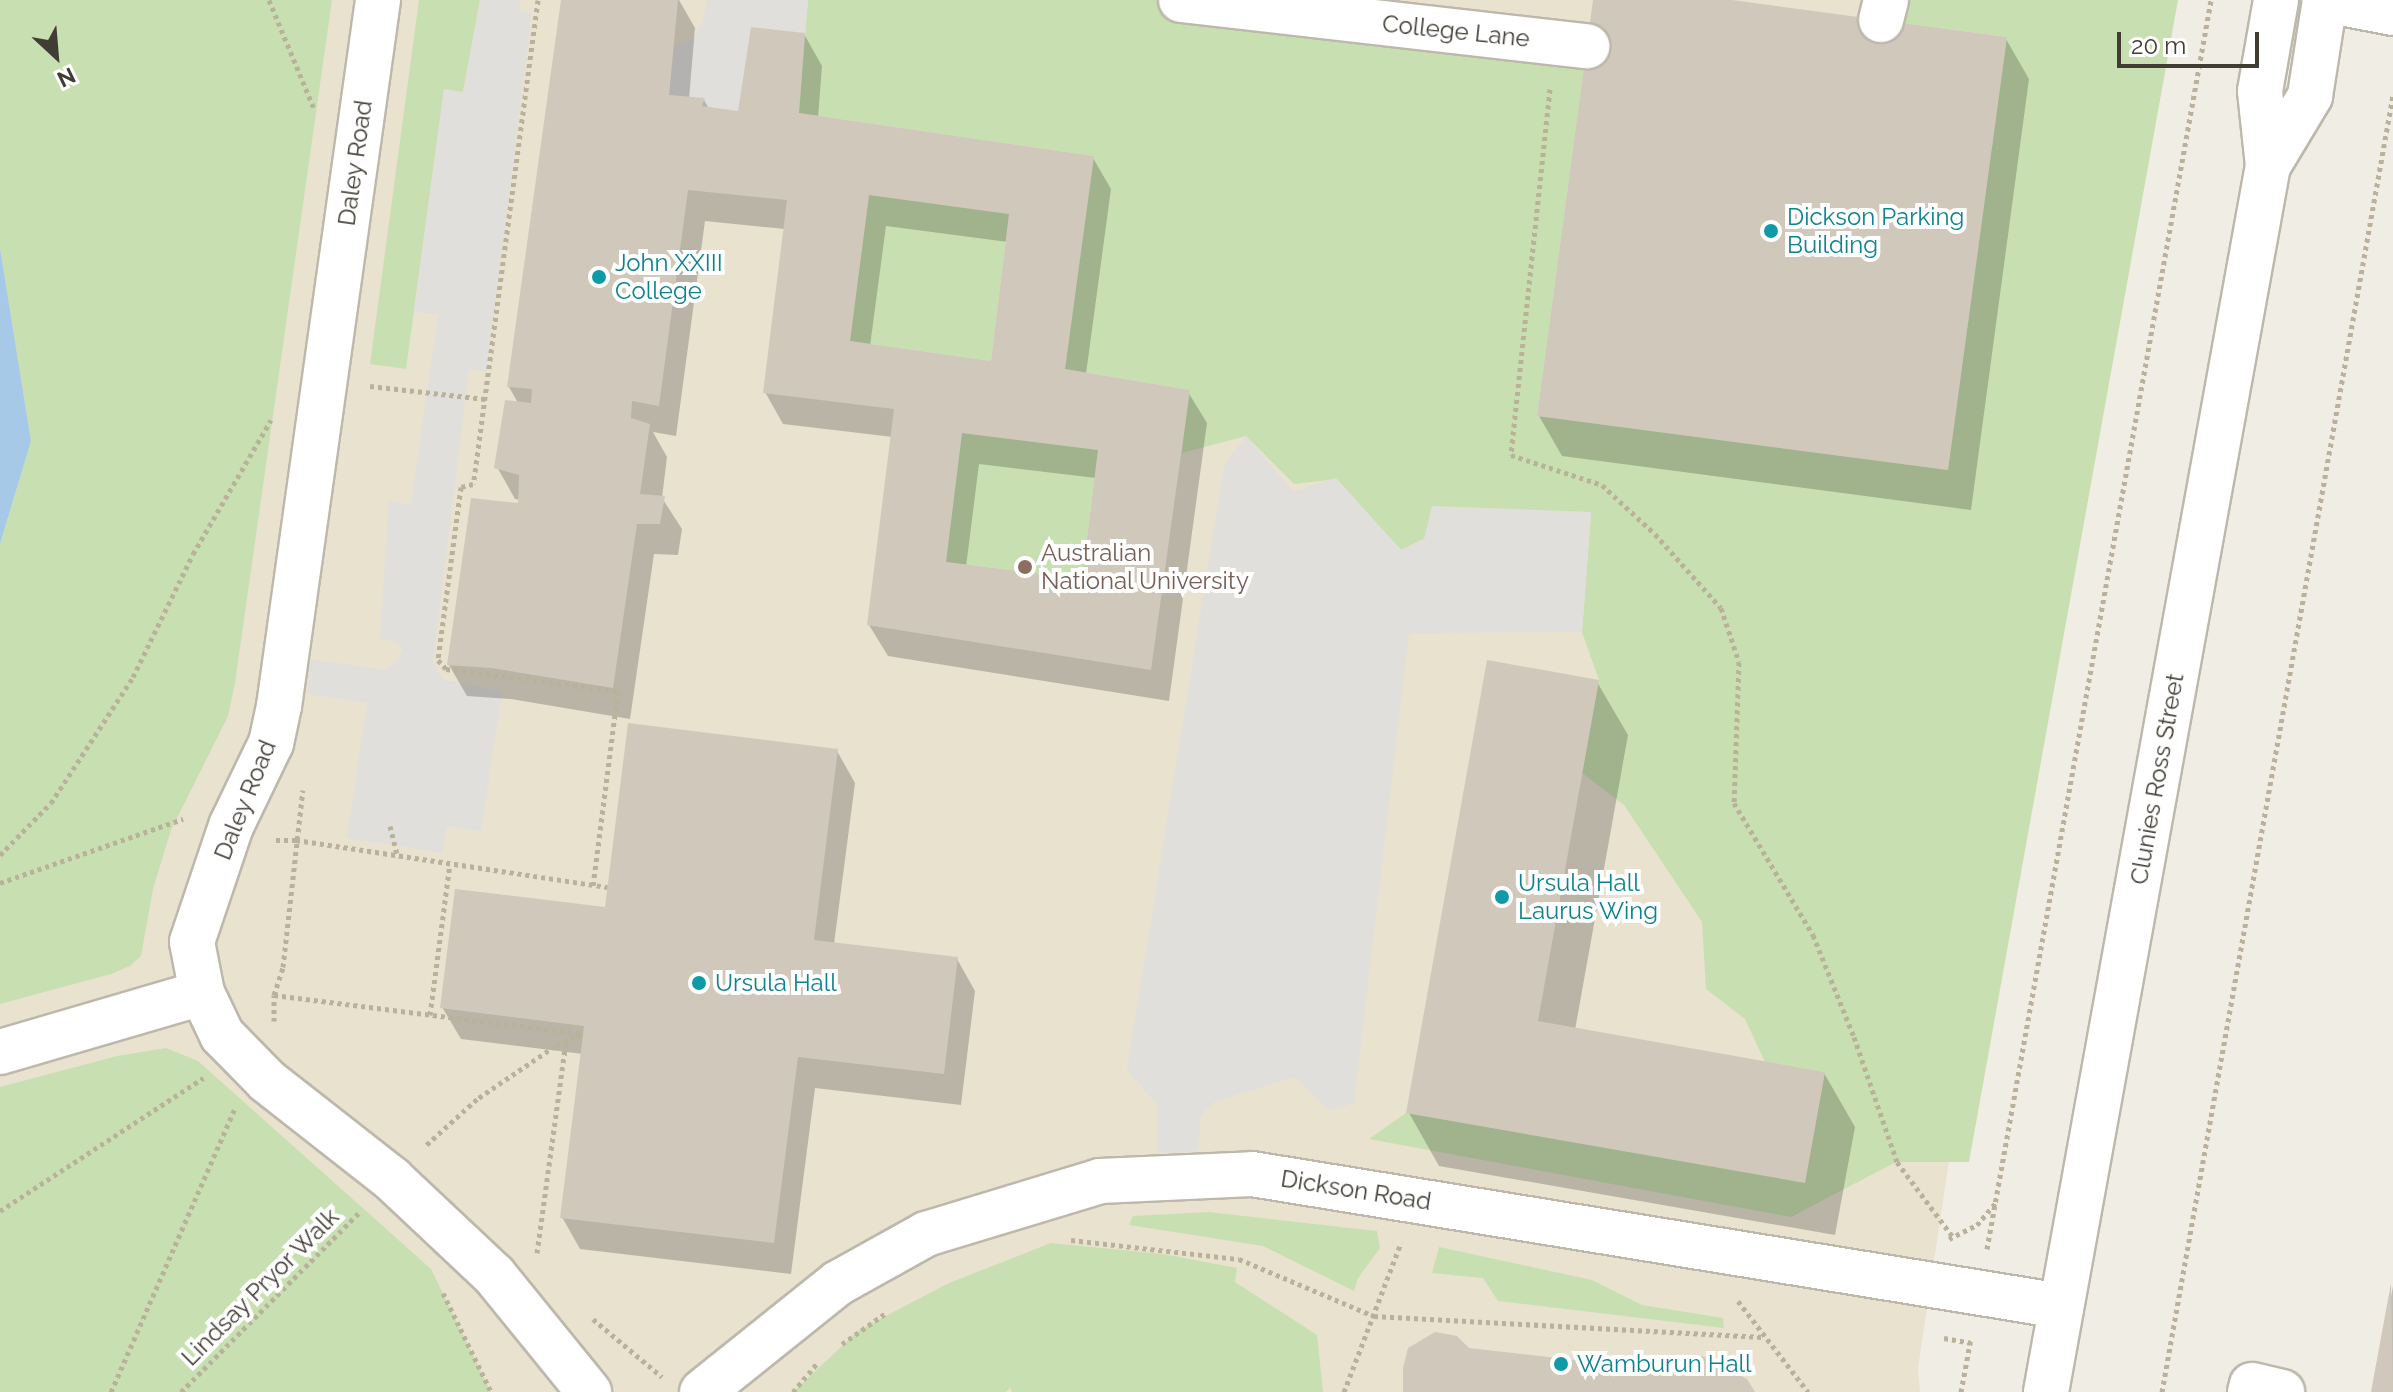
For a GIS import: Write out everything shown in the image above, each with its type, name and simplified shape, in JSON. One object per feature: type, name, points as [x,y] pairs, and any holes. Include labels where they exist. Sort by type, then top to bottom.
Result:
[{"type":"street","name":"Daley Road","points":[[378,0],[279,706],[271,743],[231,826],[192,942],[202,993],[222,1035],[258,1072],[392,1179],[494,1275],[589,1392]]},
{"type":"street","name":"College Lane","points":[[1181,0],[1571,44]]},
{"type":"street","name":"Clunies Ross Street","points":[[2046,1392],[2268,166],[2260,91],[2276,0]]},
{"type":"street","points":[[2325,0],[2393,13]]},
{"type":"street","name":"Clunies Ross Street","points":[[2268,166],[2310,96],[2325,0]]},
{"type":"street","points":[[0,1052],[202,993]]},
{"type":"street","name":"Dickson Road","points":[[702,1392],[838,1283],[926,1234],[1100,1181],[1252,1174],[2061,1306]]},
{"type":"street","points":[[2250,1392],[2252,1385],[2282,1392]]},
{"type":"path","points":[[269,0],[319,121]]},
{"type":"path","points":[[538,0],[473,484],[461,487],[438,660],[446,669],[618,691],[593,885]]},
{"type":"path","points":[[2007,1141],[2211,0]]},
{"type":"path","points":[[1571,44],[1511,455],[1602,485],[1655,534],[1721,608],[1739,662],[1734,803],[1813,935],[1854,1037],[1897,1162],[1953,1237],[1977,1225],[1996,1202]]},
{"type":"path","points":[[2162,1392],[2393,95]]},
{"type":"path","points":[[357,385],[485,399]]},
{"type":"path","points":[[0,855],[51,803],[133,677],[193,554],[273,418]]},
{"type":"path","points":[[0,883],[192,817],[186,831]]},
{"type":"path","points":[[390,826],[398,857]]},
{"type":"path","points":[[269,840],[296,840],[607,887]]},
{"type":"path","points":[[274,1036],[274,995],[283,967],[295,849]]},
{"type":"path","points":[[430,1015],[450,864]]},
{"type":"path","points":[[274,995],[582,1034],[566,1041],[477,1099],[419,1152]]},
{"type":"path","points":[[537,1254],[568,1033]]},
{"type":"path","points":[[0,1211],[210,1073]]},
{"type":"path","points":[[111,1392],[239,1098]]},
{"type":"path","name":"Lindsay Pryor Walk","points":[[181,1392],[365,1207]]},
{"type":"path","points":[[1079,1230],[1062,1237],[1239,1259],[1374,1316],[1762,1337]]},
{"type":"path","points":[[1344,1392],[1405,1234]]},
{"type":"path","points":[[438,1283],[491,1392]]},
{"type":"path","points":[[1736,1298],[1762,1337],[1808,1392]]},
{"type":"path","points":[[833,1350],[894,1308]]},
{"type":"path","points":[[793,1392],[821,1358]]},
{"type":"shaded area","name":"Australian National University","points":[[0,0],[2149,0],[1953,1134],[1918,1368],[1920,1392],[0,1392]]},
{"type":"shaded area","points":[[480,0],[520,0],[519,11],[532,13],[487,372],[469,369],[433,663],[444,680],[502,691],[481,832],[447,826],[442,853],[347,838],[367,703],[307,694],[311,659],[384,670],[397,661],[403,650],[397,642],[380,639],[389,501],[411,505],[438,315],[414,311],[444,89],[463,92]]},
{"type":"shaded area","points":[[707,0],[808,0],[805,33],[751,27],[738,111],[702,106],[705,99],[669,95],[674,46],[694,39],[703,20]]},
{"type":"shaded area","points":[[1246,436],[1293,491],[1336,478],[1401,550],[1424,539],[1432,506],[1591,512],[1582,632],[1409,633],[1354,1103],[1328,1111],[1295,1077],[1216,1101],[1201,1115],[1198,1151],[1157,1153],[1158,1105],[1127,1070],[1224,466]]},
{"type":"green space","points":[[0,0],[332,0],[228,716],[171,830],[153,889],[141,956],[130,966],[111,974],[0,1004],[0,544],[31,441],[0,248]]},
{"type":"green space","points":[[419,0],[480,0],[463,93],[444,90],[406,369],[370,364]]},
{"type":"green space","points":[[808,0],[1246,0],[1587,46],[1537,416],[1948,470],[2007,37],[1881,20],[1886,0],[2178,0],[1969,1162],[1896,1162],[1791,1217],[1369,1139],[1406,1113],[1805,1182],[1825,1072],[1765,1062],[1745,1019],[1706,989],[1702,922],[1624,805],[1582,773],[1599,680],[1582,632],[1591,512],[1424,539],[1401,550],[1336,479],[1294,484],[1246,436],[1182,453],[1189,390],[1065,369],[1094,156],[799,113]]},
{"type":"green space","points":[[869,195],[1009,214],[991,361],[850,341]]},
{"type":"green space","points":[[962,433],[1098,450],[1082,579],[946,562]]},
{"type":"green space","points":[[166,1048],[198,1061],[431,1269],[491,1392],[0,1392],[0,1087],[117,1056]]},
{"type":"green space","points":[[1209,1212],[1377,1231],[1380,1248],[1358,1278],[1354,1291],[1263,1246],[1129,1225],[1133,1216]]},
{"type":"green space","points":[[1051,1243],[1163,1254],[1237,1268],[1235,1282],[1317,1335],[1323,1392],[1012,1392],[1010,1388],[1006,1392],[793,1392],[859,1330],[949,1283]]},
{"type":"green space","points":[[1439,1247],[1592,1280],[1642,1305],[1723,1318],[1724,1328],[1498,1301],[1483,1278],[1432,1273]]},
{"type":"water","points":[[0,248],[31,441],[0,544]]},
{"type":"building","name":"John XXIII College","points":[[561,0],[678,0],[669,95],[705,98],[702,106],[738,111],[751,27],[805,33],[799,113],[1094,156],[1065,369],[1190,390],[1151,670],[867,625],[894,409],[763,393],[787,200],[688,190],[659,406],[632,401],[631,418],[650,424],[640,494],[665,496],[660,524],[637,524],[613,688],[491,668],[447,665],[471,498],[518,503],[519,475],[494,468],[505,400],[531,403],[532,389],[507,387]],"holes":[[[869,195],[1009,214],[991,361],[850,341]],[[962,433],[1098,450],[1082,579],[946,562]]]},
{"type":"building","name":"Dickson Parking Building","points":[[1593,0],[1732,0],[2007,37],[1948,470],[1537,416]]},
{"type":"building","name":"Ursula Hall Laurus Wing","points":[[1487,660],[1599,680],[1538,1021],[1825,1072],[1805,1183],[1406,1113]]},
{"type":"building","name":"Ursula Hall","points":[[628,723],[838,749],[814,940],[958,957],[944,1074],[798,1057],[774,1243],[560,1218],[584,1026],[440,1008],[455,889],[605,907]]},
{"type":"building","points":[[2391,1283],[2393,1392],[2371,1392]]},
{"type":"building","name":"Wamburun Hall","points":[[1435,1332],[1457,1336],[1469,1348],[1575,1360],[1702,1356],[1747,1379],[1755,1392],[1403,1392],[1403,1368],[1408,1348]]},
{"type":"place","name":"Dickson Parking Building","points":[[1771,231]]},
{"type":"place","name":"John XXIII College","points":[[599,277]]},
{"type":"place","name":"Australian National University","points":[[1025,567]]},
{"type":"place","name":"Ursula Hall Laurus Wing","points":[[1502,897]]},
{"type":"place","name":"Ursula Hall","points":[[699,983]]},
{"type":"place","name":"Wamburun Hall","points":[[1561,1364]]}]
